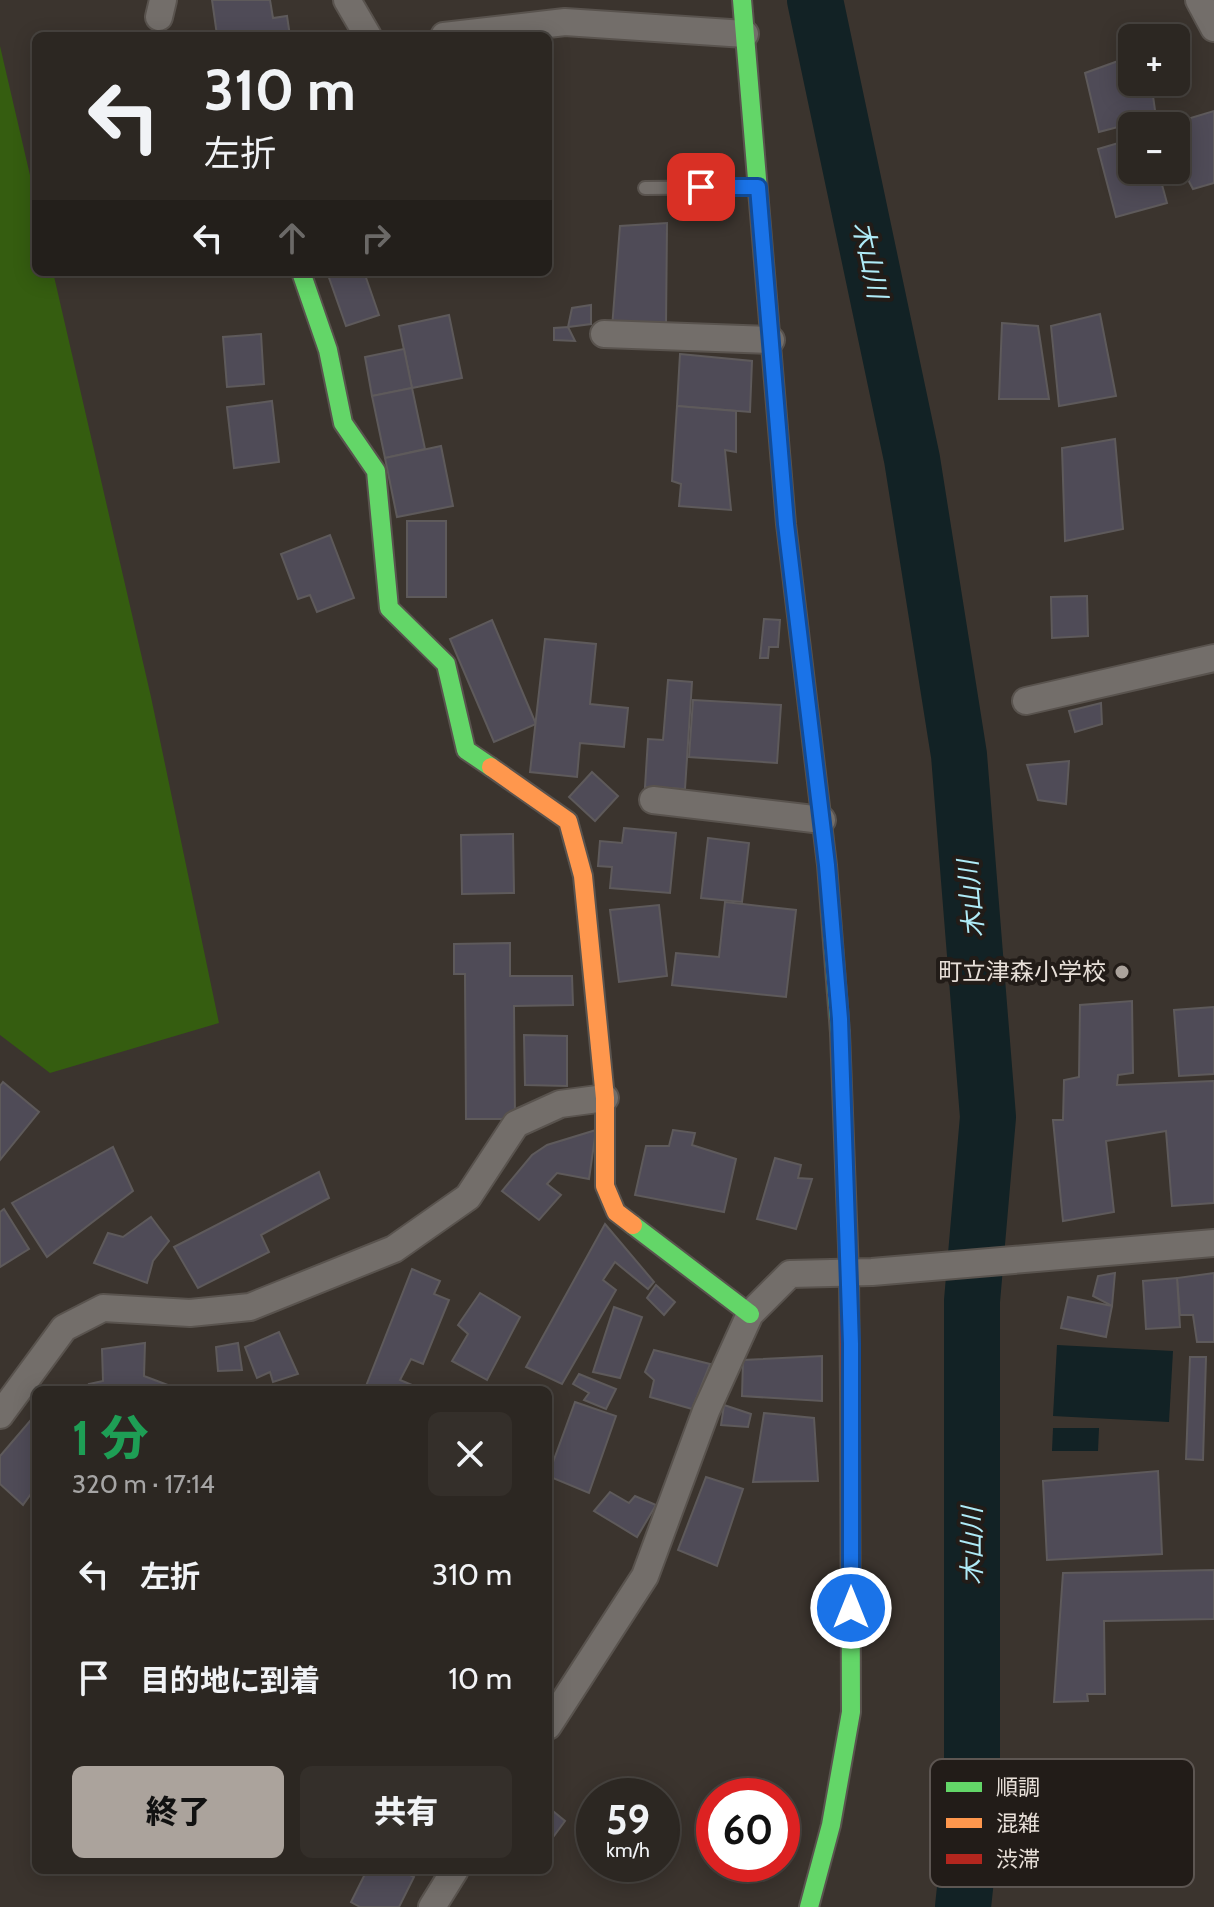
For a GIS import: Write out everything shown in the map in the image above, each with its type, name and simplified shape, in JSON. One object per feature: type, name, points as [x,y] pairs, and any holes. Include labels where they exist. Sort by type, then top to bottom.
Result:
[{"type":"main road","points":[[742,0],[786,524],[822,820],[860,1273],[851,1712],[831,1825],[809,1907]]},
{"type":"main road","points":[[302,276],[328,350],[343,423],[376,471],[389,608],[446,664],[466,750],[568,821],[583,876],[605,1098],[605,1186],[616,1212],[750,1314]]},
{"type":"street","points":[[347,0],[366,32]]},
{"type":"street","points":[[1199,0],[1214,28]]},
{"type":"street","points":[[479,32],[565,22],[745,34]]},
{"type":"street","points":[[604,334],[771,340]]},
{"type":"street","points":[[1026,701],[1214,658]]},
{"type":"street","points":[[653,800],[822,820]]},
{"type":"street","points":[[0,1415],[64,1328],[103,1308],[190,1313],[250,1307],[394,1249],[468,1197],[516,1124],[560,1104],[605,1098]]},
{"type":"street","points":[[552,1720],[645,1576],[706,1411],[750,1314],[790,1274],[860,1273],[1214,1243]]},
{"type":"street","points":[[432,1907],[453,1874]]},
{"type":"lane","points":[[645,188],[758,187]]},
{"type":"green space","points":[[0,46],[32,184],[32,276],[54,276],[151,697],[219,1023],[50,1073],[0,1035]]},
{"type":"shaded area","points":[[1057,1345],[1173,1351],[1169,1422],[1053,1416]]},
{"type":"shaded area","points":[[1053,1428],[1099,1428],[1098,1451],[1052,1451]]},
{"type":"building","points":[[212,0],[270,0],[273,18],[287,16],[289,32],[217,32]]},
{"type":"building","points":[[1118,61],[1118,96],[1153,96],[1155,112],[1118,112],[1118,127],[1099,132],[1085,73]]},
{"type":"building","points":[[1214,111],[1214,183],[1193,189],[1190,183],[1190,118]]},
{"type":"building","points":[[1118,143],[1118,184],[1162,184],[1167,203],[1116,217],[1098,149]]},
{"type":"building","points":[[667,223],[666,327],[612,328],[620,226]]},
{"type":"building","points":[[328,276],[365,276],[379,315],[346,326]]},
{"type":"building","points":[[591,305],[591,324],[568,327],[572,308]]},
{"type":"building","points":[[1100,314],[1116,396],[1059,406],[1051,326]]},
{"type":"building","points":[[449,315],[462,378],[412,388],[399,326]]},
{"type":"building","points":[[1002,323],[1038,326],[1049,399],[999,399]]},
{"type":"building","points":[[568,327],[575,341],[554,340],[554,328]]},
{"type":"building","points":[[261,334],[264,384],[227,387],[223,337]]},
{"type":"building","points":[[404,349],[412,388],[372,396],[365,357]]},
{"type":"building","points":[[680,354],[752,361],[750,412],[677,406]]},
{"type":"building","points":[[412,388],[425,449],[385,458],[372,396]]},
{"type":"building","points":[[272,401],[279,462],[234,468],[227,407]]},
{"type":"building","points":[[677,406],[736,411],[736,452],[725,450],[731,510],[679,506],[681,484],[672,481]]},
{"type":"building","points":[[1115,439],[1123,529],[1065,541],[1062,448]]},
{"type":"building","points":[[441,446],[453,506],[397,517],[385,458]]},
{"type":"building","points":[[407,521],[446,521],[446,597],[407,597]]},
{"type":"building","points":[[330,535],[354,598],[317,612],[310,595],[298,599],[281,554]]},
{"type":"building","points":[[1087,596],[1088,636],[1052,638],[1051,597]]},
{"type":"building","points":[[764,619],[780,620],[778,647],[769,647],[768,658],[760,658]]},
{"type":"building","points":[[492,620],[536,724],[494,742],[450,639]]},
{"type":"building","points":[[545,639],[596,644],[590,704],[628,708],[624,747],[580,743],[577,777],[530,772]]},
{"type":"building","points":[[668,680],[692,682],[685,789],[645,787],[648,739],[663,740]]},
{"type":"building","points":[[693,700],[781,705],[777,763],[689,757]]},
{"type":"building","points":[[1101,703],[1102,724],[1075,732],[1069,711]]},
{"type":"building","points":[[1069,761],[1066,804],[1038,800],[1027,765]]},
{"type":"building","points":[[592,772],[618,796],[595,821],[569,797]]},
{"type":"building","points":[[624,828],[676,833],[670,893],[610,888],[612,867],[598,866],[600,841],[622,843]]},
{"type":"building","points":[[513,834],[514,893],[462,894],[461,835]]},
{"type":"building","points":[[708,838],[749,843],[742,902],[701,898]]},
{"type":"building","points":[[725,902],[796,910],[786,997],[672,985],[676,953],[719,957]]},
{"type":"building","points":[[659,905],[667,976],[619,982],[610,910]]},
{"type":"building","points":[[510,943],[510,976],[572,976],[573,1005],[514,1006],[515,1119],[466,1119],[465,974],[454,974],[454,944]]},
{"type":"building","points":[[1132,1001],[1133,1073],[1118,1075],[1117,1085],[1214,1081],[1214,1203],[1172,1206],[1166,1131],[1106,1141],[1114,1212],[1063,1221],[1053,1120],[1063,1120],[1064,1080],[1079,1077],[1080,1005]]},
{"type":"building","points":[[1214,1007],[1214,1074],[1179,1076],[1174,1010]]},
{"type":"building","points":[[524,1035],[567,1036],[567,1086],[525,1085]]},
{"type":"building","points":[[3,1082],[39,1112],[0,1160],[0,1086]]},
{"type":"building","points":[[596,1130],[589,1179],[557,1173],[547,1184],[561,1195],[539,1220],[502,1191],[532,1155],[547,1145]]},
{"type":"building","points":[[673,1130],[695,1133],[692,1145],[736,1159],[724,1212],[635,1195],[646,1146],[669,1146]]},
{"type":"building","points":[[113,1147],[133,1191],[47,1257],[12,1203]]},
{"type":"building","points":[[775,1158],[801,1165],[798,1178],[812,1179],[796,1229],[757,1219]]},
{"type":"building","points":[[319,1172],[329,1198],[261,1235],[269,1252],[198,1288],[174,1247]]},
{"type":"building","points":[[4,1209],[29,1249],[0,1267],[0,1212]]},
{"type":"building","points":[[151,1217],[169,1241],[153,1261],[147,1283],[94,1263],[108,1233],[123,1237]]},
{"type":"building","points":[[605,1224],[654,1282],[648,1289],[615,1262],[603,1280],[616,1290],[562,1384],[526,1367]]},
{"type":"building","points":[[412,1269],[440,1281],[434,1294],[449,1300],[423,1364],[411,1359],[400,1380],[414,1386],[366,1386]]},
{"type":"building","points":[[1115,1273],[1112,1306],[1093,1296],[1098,1276]]},
{"type":"building","points":[[1214,1273],[1214,1342],[1197,1342],[1193,1315],[1180,1315],[1177,1278]]},
{"type":"building","points":[[1177,1278],[1180,1327],[1146,1329],[1143,1281]]},
{"type":"building","points":[[656,1285],[675,1302],[664,1315],[647,1298]]},
{"type":"building","points":[[480,1293],[520,1317],[487,1380],[452,1361],[468,1334],[458,1325]]},
{"type":"building","points":[[1068,1297],[1112,1306],[1106,1337],[1061,1328]]},
{"type":"building","points":[[614,1307],[642,1317],[620,1378],[593,1372]]},
{"type":"building","points":[[279,1332],[298,1374],[273,1382],[270,1372],[257,1378],[245,1347]]},
{"type":"building","points":[[145,1343],[144,1376],[170,1386],[90,1386],[103,1381],[102,1349]]},
{"type":"building","points":[[238,1343],[242,1370],[218,1371],[216,1347]]},
{"type":"building","points":[[654,1350],[710,1364],[692,1409],[650,1397],[654,1380],[645,1372]]},
{"type":"building","points":[[822,1356],[822,1401],[742,1396],[743,1360]]},
{"type":"building","points":[[1190,1357],[1206,1357],[1203,1460],[1186,1459]]},
{"type":"building","points":[[579,1374],[616,1389],[606,1409],[584,1400],[589,1393],[573,1384]]},
{"type":"building","points":[[575,1402],[616,1416],[589,1493],[552,1478],[552,1465]]},
{"type":"building","points":[[724,1405],[751,1414],[748,1427],[721,1425]]},
{"type":"building","points":[[764,1413],[814,1418],[818,1481],[753,1482]]},
{"type":"building","points":[[32,1419],[32,1492],[23,1505],[0,1484],[0,1456]]},
{"type":"building","points":[[1158,1471],[1162,1554],[1047,1560],[1043,1481]]},
{"type":"building","points":[[706,1477],[743,1489],[717,1566],[678,1550]]},
{"type":"building","points":[[610,1492],[629,1503],[635,1496],[656,1505],[637,1537],[594,1511]]},
{"type":"building","points":[[1214,1570],[1214,1619],[1104,1621],[1105,1694],[1087,1694],[1088,1701],[1054,1702],[1063,1573]]},
{"type":"building","points":[[552,1810],[565,1821],[552,1839]]},
{"type":"building","points":[[365,1874],[408,1874],[414,1877],[399,1907],[360,1907],[351,1902]]},
{"type":"waterway","name":"木山川","points":[[815,0],[912,459],[959,755],[988,1117],[972,1301],[972,1759]]},
{"type":"waterway","name":"木山川","points":[[963,1907],[965,1887]]},
{"type":"traffic: fast","points":[[742,0],[786,524],[827,865],[840,1033]]},
{"type":"traffic: fast","points":[[302,276],[328,350],[343,423],[376,471],[389,608],[446,664],[466,750],[491,767]]},
{"type":"traffic: fast","points":[[633,1225],[750,1314]]},
{"type":"traffic: fast","points":[[809,1907],[831,1825],[851,1712],[850,1392]]},
{"type":"traffic: slow","points":[[491,767],[568,821],[583,876],[605,1098],[605,1186],[616,1212],[633,1225]]},
{"type":"traffic: jam","points":[[840,1033],[850,1392]]},
{"type":"place","name":"町立津森小学校","points":[[1122,972]]},
{"type":"route","points":[[701,187],[758,187],[786,524],[827,865],[840,1019],[851,1344],[851,1608]]}]
